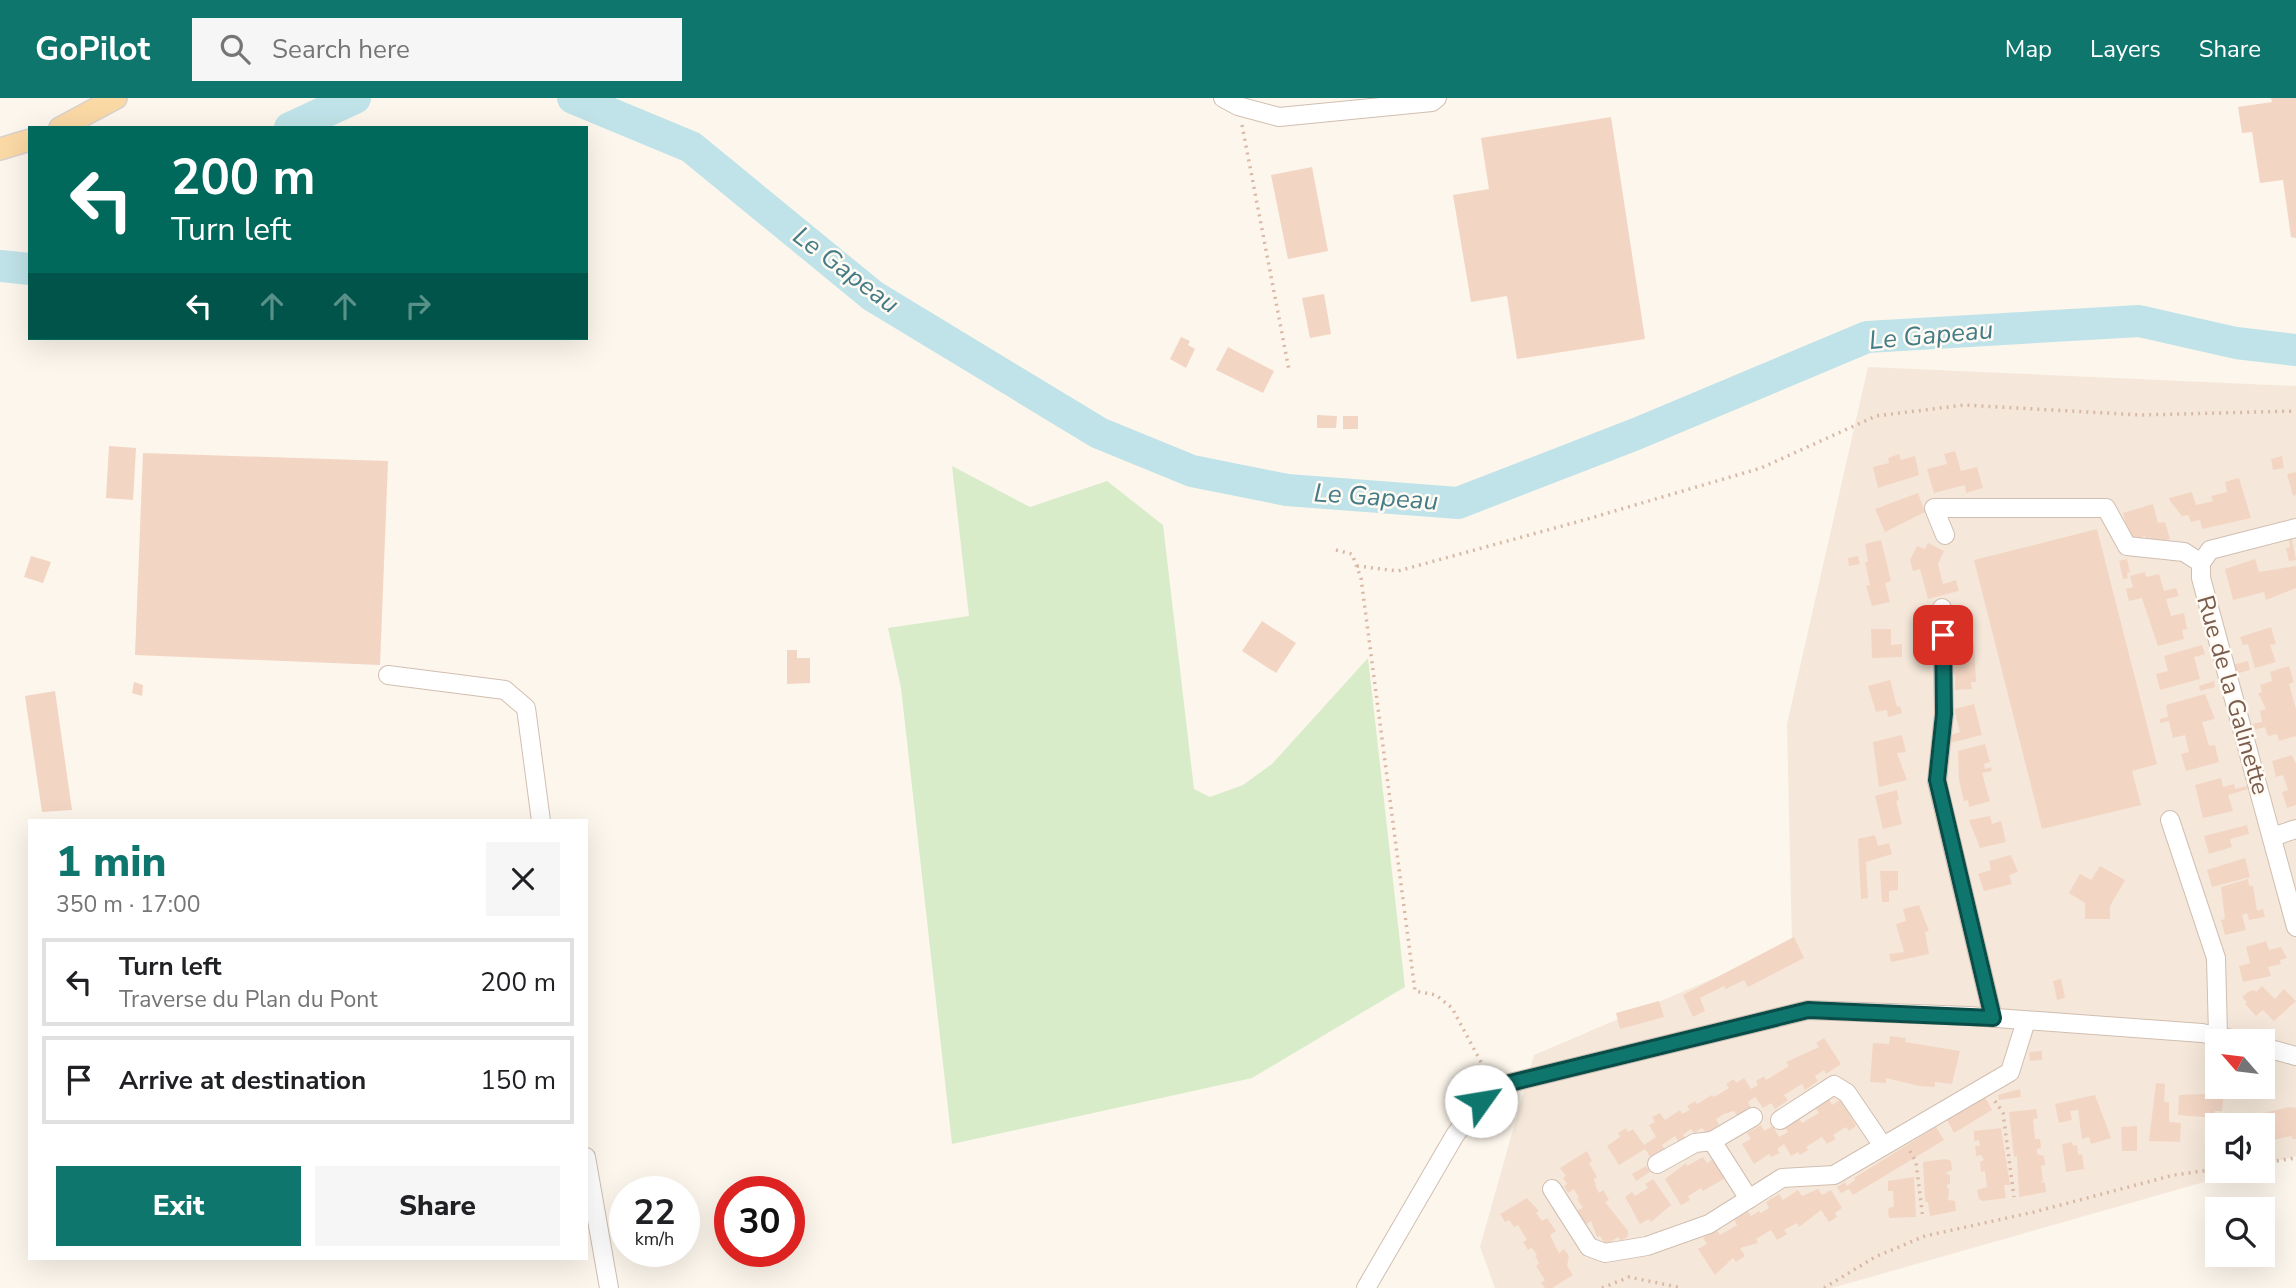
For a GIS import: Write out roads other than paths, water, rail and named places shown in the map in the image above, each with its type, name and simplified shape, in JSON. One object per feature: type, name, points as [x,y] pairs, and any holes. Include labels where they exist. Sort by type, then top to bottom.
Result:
[{"type":"main road","points":[[64,126],[116,98]]},
{"type":"main road","points":[[0,149],[28,141]]},
{"type":"street","points":[[1231,102],[1279,117],[1432,102],[1437,98]]},
{"type":"street","points":[[1945,535],[1934,508],[2106,508],[2127,546],[2183,552],[2201,563]]},
{"type":"street","name":"Rue de la Galinette","points":[[2296,528],[2210,550],[2201,563],[2200,578],[2296,927]]},
{"type":"street","points":[[1942,608],[1944,714],[1937,780],[1993,1018]]},
{"type":"street","points":[[388,675],[505,690],[526,708],[541,819]]},
{"type":"street","points":[[2170,820],[2216,958],[2218,1029]]},
{"type":"street","points":[[2272,837],[2296,829]]},
{"type":"street","points":[[1366,1288],[1455,1135],[1481,1101],[1510,1083],[1808,1010],[1993,1018],[2205,1034]]},
{"type":"street","points":[[1552,1189],[1588,1247],[1605,1253],[1647,1246],[1709,1224],[1782,1178],[1834,1175],[2010,1072],[2026,1021]]},
{"type":"street","points":[[2275,1050],[2296,1056]]},
{"type":"street","points":[[1780,1119],[1834,1085],[1847,1093],[1883,1146]]},
{"type":"street","points":[[1657,1164],[1695,1143],[1712,1141],[1753,1116]]},
{"type":"street","points":[[1712,1141],[1749,1199]]},
{"type":"street","points":[[588,1168],[609,1288]]},
{"type":"waterway","name":"Le Gapeau","points":[[294,126],[355,98]]},
{"type":"waterway","name":"Le Gapeau","points":[[573,98],[691,147],[873,296],[1099,433],[1192,471],[1287,490],[1458,503],[1636,434],[1867,337],[2139,321],[2236,343],[2296,350]]},
{"type":"waterway","name":"Le Gapeau","points":[[0,266],[28,269]]}]
